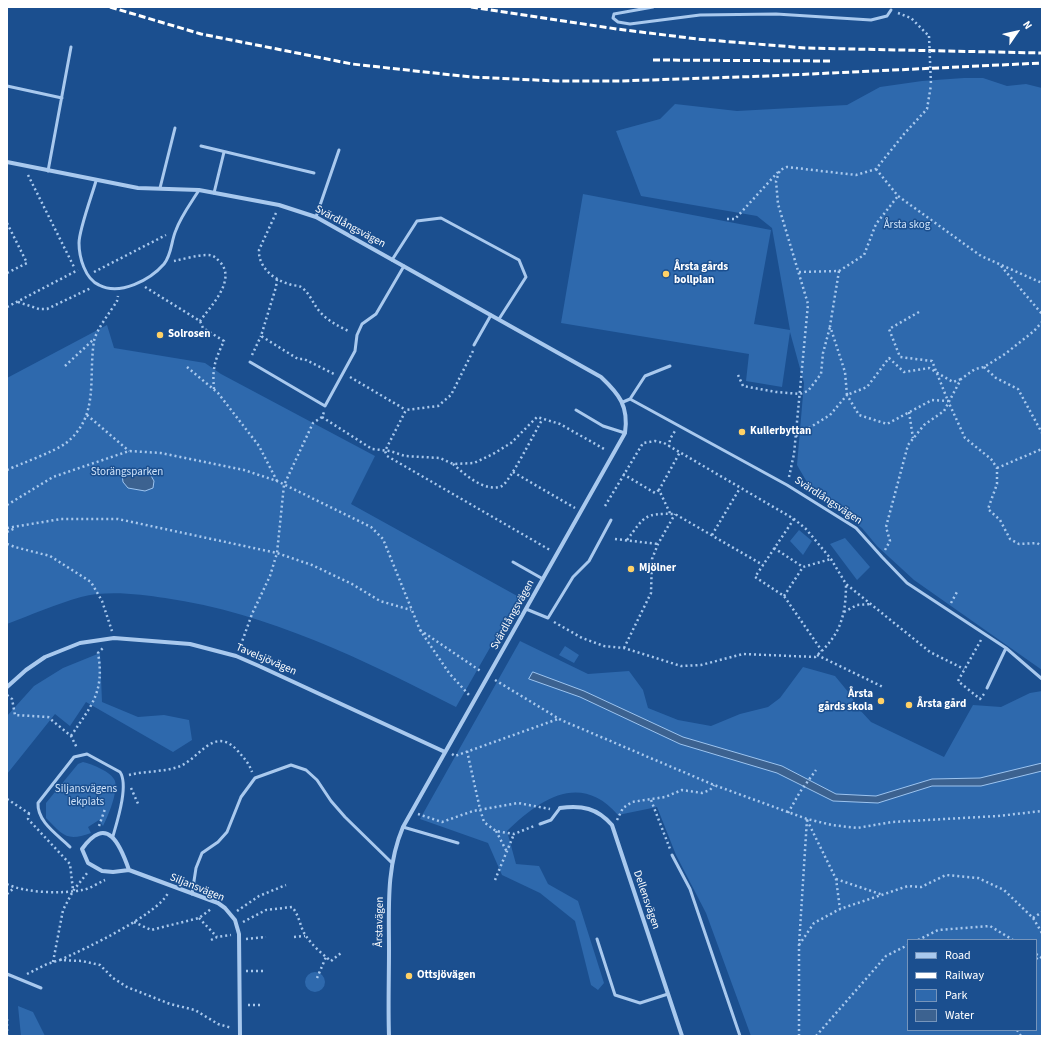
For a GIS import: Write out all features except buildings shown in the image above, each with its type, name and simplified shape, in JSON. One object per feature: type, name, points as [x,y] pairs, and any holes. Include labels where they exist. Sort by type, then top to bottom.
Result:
[{"type":"street","name":"Svärdlångsvägen","points":[[7,162],[96,181],[138,188],[199,190],[279,205],[316,217],[600,377],[613,388],[622,402],[627,419],[625,432],[412,812]]},
{"type":"street","name":"Tavelsjövägen","points":[[7,687],[26,670],[45,657],[80,643],[114,638],[190,644],[236,656],[445,752]]},
{"type":"street","name":"Dellensvägen","points":[[560,808],[575,806],[587,807],[605,817],[612,825],[682,1036]]},
{"type":"street","name":"Årstavägen","points":[[389,1036],[389,897],[391,862],[396,844],[412,812]]},
{"type":"street","points":[[96,835],[103,833],[113,836],[120,846],[129,870]]},
{"type":"street","name":"Siljansvägen","points":[[96,835],[89,839],[82,849],[88,863],[102,871],[113,872],[129,870],[218,904],[231,915],[237,926],[239,934],[240,1036]]},
{"type":"lane","points":[[653,7],[614,14],[613,18],[618,22],[630,24],[700,15],[776,14],[871,20],[887,16],[891,10]]},
{"type":"lane","points":[[48,171],[71,47]]},
{"type":"lane","points":[[7,86],[62,98]]},
{"type":"lane","points":[[160,188],[175,128]]},
{"type":"lane","points":[[202,146],[314,173]]},
{"type":"lane","points":[[316,217],[339,150]]},
{"type":"lane","points":[[214,193],[224,152]]},
{"type":"lane","points":[[96,181],[79,241],[80,254],[88,275],[98,285],[119,288],[139,283],[152,275],[165,263],[169,255],[176,230],[199,190]]},
{"type":"lane","points":[[392,260],[417,221],[441,218],[519,260],[526,277],[499,319]]},
{"type":"lane","points":[[250,362],[326,406],[355,352],[357,335],[362,324],[376,314],[404,266]]},
{"type":"lane","points":[[474,345],[490,314]]},
{"type":"lane","points":[[622,402],[630,399],[645,376],[670,366]]},
{"type":"lane","name":"Svärdlångsvägen","points":[[630,399],[787,485],[856,528],[908,583],[1006,648],[1042,679]]},
{"type":"lane","points":[[576,410],[603,426],[625,432]]},
{"type":"lane","points":[[526,609],[548,618],[573,576],[589,561],[611,520]]},
{"type":"lane","points":[[513,562],[543,579]]},
{"type":"lane","points":[[987,688],[1006,648]]},
{"type":"lane","points":[[70,847],[43,820],[37,810],[38,803],[74,757],[80,754],[87,754],[120,772],[123,776],[121,806],[113,836]]},
{"type":"lane","points":[[192,894],[196,868],[202,853],[218,842],[228,832],[241,797],[255,778],[291,765],[306,770],[317,780],[331,801],[345,817],[391,862]]},
{"type":"lane","points":[[540,824],[551,820],[560,808]]},
{"type":"lane","points":[[404,827],[458,842]]},
{"type":"lane","points":[[672,855],[690,889],[740,1036]]},
{"type":"lane","points":[[597,939],[615,995],[640,1003],[668,994]]},
{"type":"lane","points":[[7,974],[41,988]]},
{"type":"path","points":[[727,219],[735,219],[780,170],[787,167],[856,175],[876,169],[904,134],[927,109],[931,85],[929,36],[911,18],[891,10]]},
{"type":"path","points":[[24,165],[76,271]]},
{"type":"path","points":[[876,169],[898,196],[981,256],[1042,283]]},
{"type":"path","points":[[780,170],[776,181],[778,204],[808,304],[794,454],[787,485]]},
{"type":"path","points":[[799,272],[839,271],[864,255],[876,224],[898,196]]},
{"type":"path","points":[[279,205],[259,250],[261,264],[267,272],[276,279],[301,287],[319,311],[331,323],[357,335]]},
{"type":"path","points":[[7,223],[27,263],[7,273]]},
{"type":"path","points":[[88,275],[176,230]]},
{"type":"path","points":[[165,263],[207,255],[215,256],[222,264],[226,276],[223,288],[200,321]]},
{"type":"path","points":[[999,264],[1042,314]]},
{"type":"path","points":[[7,307],[84,266]]},
{"type":"path","points":[[738,375],[743,386],[776,392],[800,394],[808,391],[821,374],[823,353],[830,326],[839,271]]},
{"type":"path","points":[[250,362],[261,336],[276,287],[276,279]]},
{"type":"path","points":[[139,283],[200,321],[202,328],[224,341],[215,360],[212,372],[214,389]]},
{"type":"path","points":[[18,302],[39,309],[47,309],[98,285]]},
{"type":"path","points":[[66,366],[94,339],[117,301],[119,288]]},
{"type":"path","points":[[919,312],[889,329],[900,357],[932,360],[964,438],[992,459],[997,468],[997,484],[988,509],[1000,520],[1010,539],[1019,544],[1037,543],[1042,546]]},
{"type":"path","points":[[796,436],[830,415],[847,395],[867,387],[888,358],[904,372],[929,368],[953,382],[1005,354],[1034,331],[1042,322]]},
{"type":"path","points":[[830,326],[845,372],[847,395],[859,415],[887,424],[932,400],[948,401]]},
{"type":"path","points":[[261,336],[298,360],[304,359],[342,378]]},
{"type":"path","points":[[7,470],[65,444],[74,435],[87,415],[91,401],[94,339]]},
{"type":"path","points":[[344,374],[406,410],[438,406],[451,395],[473,354],[474,345]]},
{"type":"path","points":[[984,366],[996,378],[1018,389],[1042,433]]},
{"type":"path","points":[[187,367],[214,389],[259,446],[272,467],[277,481]]},
{"type":"path","points":[[882,557],[890,541],[886,527],[908,445],[924,425],[944,411],[961,379]]},
{"type":"path","points":[[385,451],[406,410]]},
{"type":"path","points":[[909,412],[913,438]]},
{"type":"path","points":[[87,415],[129,451]]},
{"type":"path","points":[[236,656],[252,614],[270,576],[277,553],[284,485],[313,424],[322,417],[372,449],[405,456],[440,458],[453,464],[470,480],[487,486],[501,487],[504,485],[512,472],[542,420]]},
{"type":"path","points":[[453,464],[474,463],[493,454],[511,443],[537,417],[542,420],[560,424],[613,454]]},
{"type":"path","points":[[669,446],[670,439],[678,425]]},
{"type":"path","points":[[605,506],[643,443],[655,441],[669,446],[794,519],[806,530],[831,559],[846,584],[930,652],[964,669]]},
{"type":"path","points":[[997,468],[1042,449]]},
{"type":"path","points":[[7,504],[53,477],[129,451],[169,455],[244,470],[277,481],[371,527],[383,539],[420,630],[449,673],[474,701]]},
{"type":"path","points":[[385,451],[387,456],[557,554]]},
{"type":"path","points":[[623,474],[655,493],[659,490],[680,452]]},
{"type":"path","points":[[512,472],[581,512]]},
{"type":"path","points":[[712,536],[740,488]]},
{"type":"path","points":[[659,490],[670,514]]},
{"type":"path","points":[[624,648],[651,593],[652,559],[658,544],[675,514]]},
{"type":"path","points":[[627,540],[641,521],[648,515],[675,514],[763,565]]},
{"type":"path","points":[[7,528],[62,519],[118,519],[277,553],[312,565],[352,584],[380,601],[412,610]]},
{"type":"path","points":[[794,519],[755,577],[784,596],[822,651]]},
{"type":"path","points":[[7,532],[18,526]]},
{"type":"path","points":[[615,539],[658,544]]},
{"type":"path","points":[[7,544],[50,556],[91,582],[102,601],[114,638],[98,653],[100,665],[99,688],[87,712],[71,736]]},
{"type":"path","points":[[774,548],[803,567]]},
{"type":"path","points":[[784,596],[803,567],[831,559]]},
{"type":"path","points":[[548,618],[582,638],[604,646],[624,648],[681,666],[701,665],[743,654],[814,657],[822,651],[834,636],[843,619],[846,584]]},
{"type":"path","points":[[947,608],[958,592]]},
{"type":"path","points":[[844,612],[857,605],[871,604]]},
{"type":"path","points":[[420,630],[489,676],[559,719],[714,785],[807,819],[832,825],[857,828],[892,822],[998,816],[1042,810]]},
{"type":"path","points":[[985,634],[958,681],[980,699],[987,688]]},
{"type":"path","points":[[817,655],[883,687]]},
{"type":"path","points":[[7,695],[12,699],[15,715],[48,717],[71,736],[80,754]]},
{"type":"path","points":[[445,752],[455,756],[559,719]]},
{"type":"path","points":[[123,776],[176,767],[192,759],[202,749],[220,741],[231,744],[246,760],[255,778]]},
{"type":"path","points":[[467,751],[484,822],[496,830],[514,834],[540,824]]},
{"type":"path","points":[[788,813],[800,792],[816,770]]},
{"type":"path","points":[[620,817],[623,808],[632,802],[651,800],[682,790],[702,793],[710,790],[714,785]]},
{"type":"path","points":[[7,799],[43,820]]},
{"type":"path","points":[[651,800],[672,855]]},
{"type":"path","points":[[412,812],[442,822],[480,809],[518,803],[547,809],[560,808]]},
{"type":"path","points":[[96,835],[95,830],[101,823],[105,809]]},
{"type":"path","points":[[29,813],[28,819],[34,829],[70,864],[73,891]]},
{"type":"path","points":[[807,819],[836,879],[840,909]]},
{"type":"path","points":[[799,1036],[800,945],[807,819]]},
{"type":"path","points":[[496,830],[507,852]]},
{"type":"path","points":[[495,880],[514,834]]},
{"type":"path","points":[[7,884],[14,888],[40,892],[83,890],[106,879],[113,872]]},
{"type":"path","points":[[52,962],[63,910],[73,891],[87,873]]},
{"type":"path","points":[[800,945],[814,923],[840,909],[908,886],[921,887],[946,875],[978,878],[1004,890],[1033,918],[1042,933]]},
{"type":"path","points":[[836,879],[883,895]]},
{"type":"path","points":[[231,915],[259,896],[286,885]]},
{"type":"path","points":[[20,979],[34,970],[60,960],[96,943],[134,922],[164,900],[171,887]]},
{"type":"path","points":[[7,894],[14,888]]},
{"type":"path","points":[[134,922],[151,930],[199,918],[218,904]]},
{"type":"path","points":[[237,926],[266,910],[292,908],[296,911],[305,936],[326,957],[331,961],[341,953]]},
{"type":"path","points":[[1033,918],[1042,912]]},
{"type":"path","points":[[199,918],[217,937]]},
{"type":"path","points":[[920,939],[938,930],[990,926],[1011,939]]},
{"type":"path","points":[[211,940],[217,937],[239,934]]},
{"type":"path","points":[[294,937],[305,936]]},
{"type":"path","points":[[239,939],[266,937]]},
{"type":"path","points":[[816,1036],[886,956],[907,946]]},
{"type":"path","points":[[317,978],[326,957]]},
{"type":"path","points":[[60,960],[82,961],[100,965],[114,978],[127,987],[170,1004],[194,1010],[218,1024],[240,1030]]},
{"type":"path","points":[[240,971],[264,971]]},
{"type":"path","points":[[239,1006],[263,1005]]},
{"type":"path","points":[[7,1018],[7,1036]]},
{"type":"green space","name":"Årsta skog","points":[[983,78],[1007,86],[1026,84],[1042,88],[1042,670],[914,580],[877,546],[862,528],[811,489],[797,465],[804,383],[790,332],[782,387],[746,381],[749,354],[561,323],[583,194],[771,230],[754,324],[790,330],[772,228],[757,216],[641,196],[616,131],[660,119],[675,104],[737,111],[847,105],[880,87],[922,81]]},
{"type":"green space","name":"Storängsparken","points":[[107,325],[114,348],[205,363],[221,374],[375,456],[351,504],[519,597],[456,707],[386,672],[315,640],[241,615],[204,605],[145,595],[123,593],[101,594],[81,597],[7,624],[7,378]]},
{"type":"green space","points":[[799,530],[812,541],[803,555],[790,541]]},
{"type":"green space","points":[[845,538],[870,567],[857,580],[830,544]]},
{"type":"green space","points":[[520,641],[588,674],[629,671],[643,690],[648,708],[678,720],[711,726],[740,714],[768,707],[780,698],[803,667],[835,676],[849,693],[859,709],[871,722],[944,757],[973,705],[1001,707],[1030,693],[1042,691],[1042,1036],[751,1036],[706,913],[676,855],[657,807],[618,815],[604,802],[590,795],[576,792],[561,794],[547,800],[533,809],[507,831],[516,864],[539,866],[548,884],[578,901],[604,983],[598,990],[591,985],[575,921],[540,893],[502,875],[488,843],[420,819]]},
{"type":"green space","points":[[565,646],[579,655],[574,663],[559,655]]},
{"type":"green space","points":[[100,653],[102,702],[138,717],[164,715],[189,720],[192,740],[173,752],[86,702],[70,726],[55,714],[7,774],[7,716],[34,686],[63,668]]},
{"type":"green space","name":"Siljansvägens lekplats","points":[[83,762],[110,775],[115,781],[115,792],[103,826],[99,820],[88,827],[91,833],[83,836],[70,837],[61,833],[46,818],[46,803],[78,764]]},
{"type":"green space","points":[[315,972],[322,975],[325,982],[322,989],[315,992],[308,989],[305,982],[308,975]]},
{"type":"green space","points":[[18,1006],[33,1012],[45,1036],[21,1036]]},
{"type":"water","points":[[138,469],[150,474],[154,481],[153,488],[145,491],[128,488],[123,482],[122,474],[128,470]]},
{"type":"water","points":[[533,672],[584,691],[683,737],[782,766],[836,794],[876,796],[932,779],[980,778],[1042,763],[1042,771],[981,786],[932,786],[878,803],[833,801],[777,773],[680,744],[580,697],[529,679]]},
{"type":"railway","points":[[110,7],[201,34],[352,64],[471,77],[557,81],[620,81],[768,76],[1042,63]]},
{"type":"railway","points":[[471,7],[617,29],[697,39],[805,48],[1042,53]]},
{"type":"railway","points":[[653,60],[833,61]]},
{"type":"place","name":"Årsta gårds bollplan","points":[[666,274]]},
{"type":"place","name":"Solrosen","points":[[160,335]]},
{"type":"place","name":"Kullerbyttan","points":[[742,432]]},
{"type":"place","name":"Mjölner","points":[[631,569]]},
{"type":"place","name":"Årsta gårds skola","points":[[881,701]]},
{"type":"place","name":"Årsta gård","points":[[909,705]]},
{"type":"place","name":"Ottsjövägen","points":[[409,976]]}]
